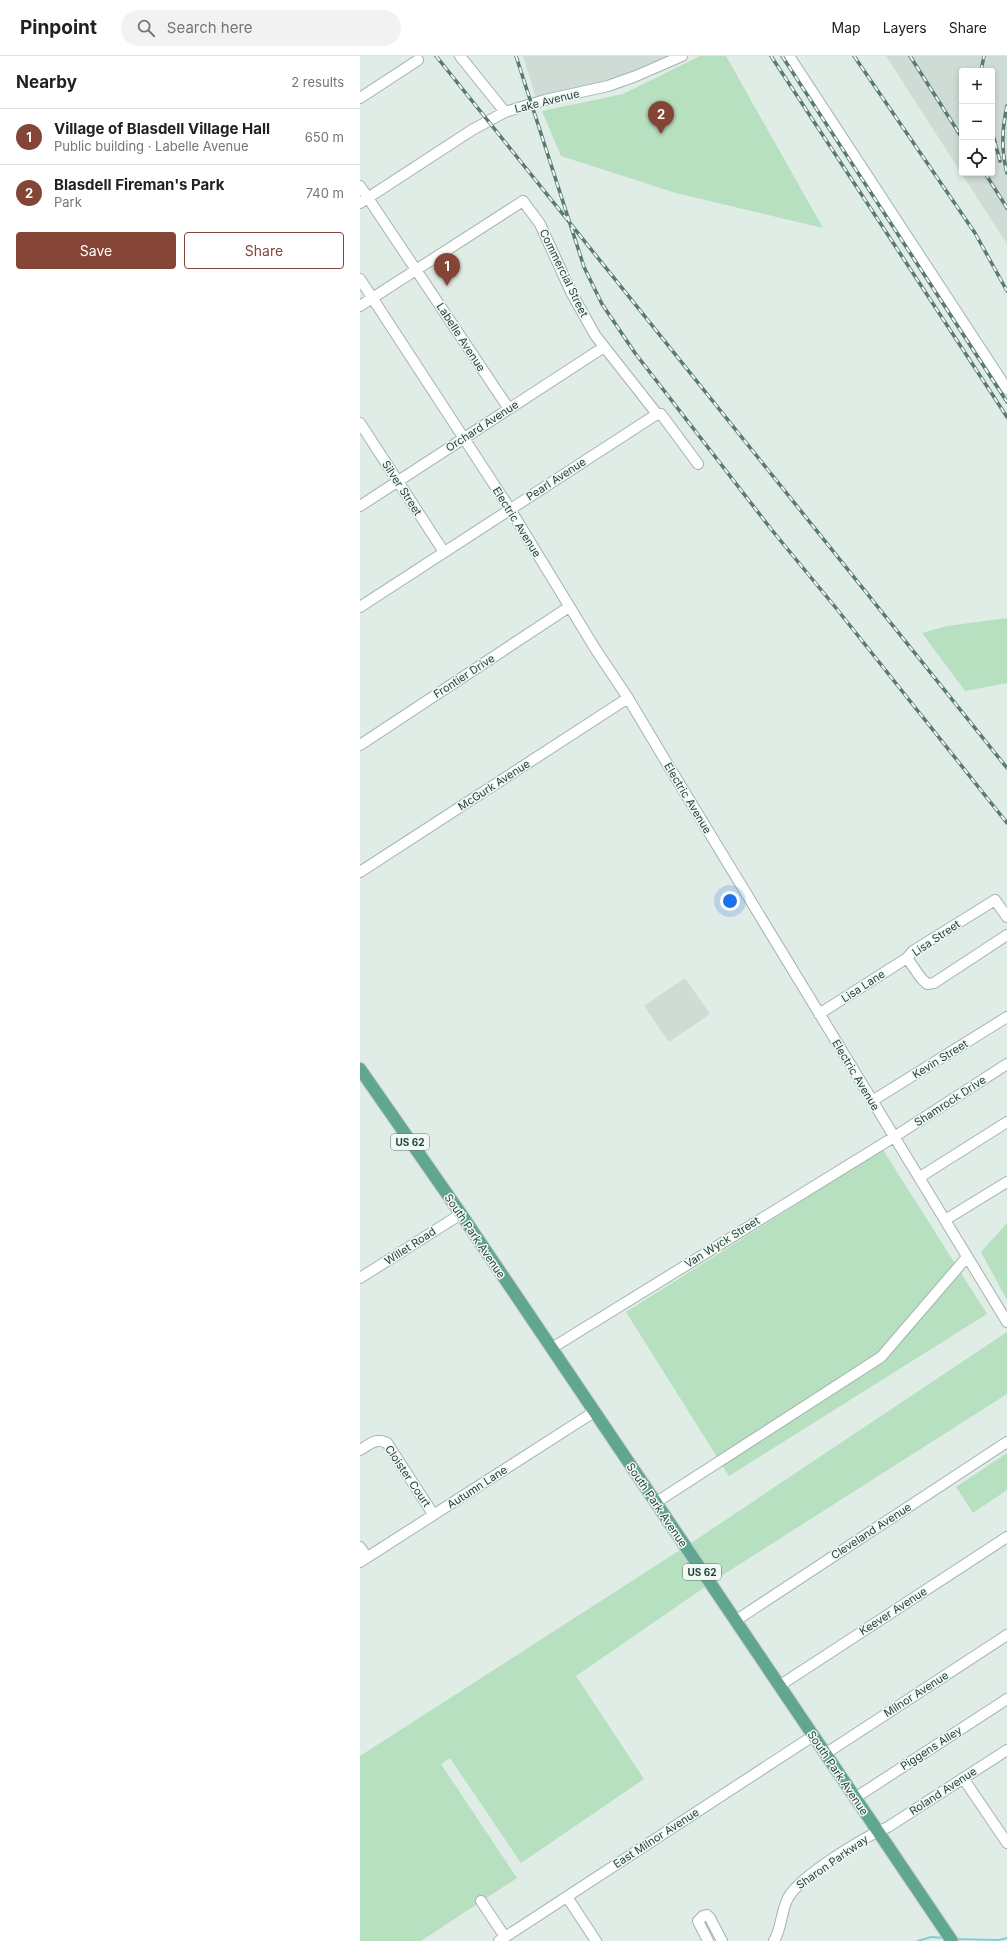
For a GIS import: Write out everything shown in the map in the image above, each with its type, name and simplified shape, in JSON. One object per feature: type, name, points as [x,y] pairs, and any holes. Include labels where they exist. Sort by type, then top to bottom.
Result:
[{"type":"main road","name":"South Park Avenue","points":[[360,1069],[552,1348],[952,1941]]},
{"type":"street","points":[[460,56],[505,112]]},
{"type":"street","name":"Lake Avenue","points":[[364,201],[472,130],[505,112],[545,100],[608,86],[636,76],[682,56]]},
{"type":"street","points":[[789,56],[1007,388]]},
{"type":"street","points":[[360,98],[418,60]]},
{"type":"street","name":"Labelle Avenue","points":[[360,186],[364,201],[416,270],[509,409]]},
{"type":"street","name":"Commercial Street","points":[[416,270],[523,200],[540,224],[580,310],[604,347],[657,414]]},
{"type":"street","points":[[360,306],[416,270]]},
{"type":"street","name":"Electric Avenue","points":[[360,279],[510,509],[569,607],[628,698],[1007,1322]]},
{"type":"street","name":"Orchard Avenue","points":[[360,506],[604,347]]},
{"type":"street","points":[[657,414],[660,414],[698,464]]},
{"type":"street","name":"Pearl Avenue","points":[[360,607],[657,414]]},
{"type":"street","name":"Silver Street","points":[[360,423],[444,552]]},
{"type":"street","name":"Frontier Drive","points":[[360,745],[569,607]]},
{"type":"street","name":"McGurk Avenue","points":[[360,872],[628,698]]},
{"type":"street","name":"Lisa Street","points":[[1007,917],[995,900],[913,950],[907,958],[920,978],[927,984],[934,983],[1007,934]]},
{"type":"street","name":"Lisa Lane","points":[[819,1014],[907,958]]},
{"type":"street","name":"Kevin Street","points":[[872,1101],[1007,1017]]},
{"type":"street","name":"Shamrock Drive","points":[[894,1137],[1007,1064]]},
{"type":"street","points":[[920,1177],[1007,1122]]},
{"type":"street","name":"Van Wyck Street","points":[[552,1348],[894,1137]]},
{"type":"street","points":[[945,1220],[1007,1182]]},
{"type":"street","name":"Willet Road","points":[[360,1278],[461,1214]]},
{"type":"street","points":[[656,1502],[881,1357],[967,1258]]},
{"type":"street","name":"Autumn Lane","points":[[363,1559],[594,1412]]},
{"type":"street","name":"Cloister Court","points":[[360,1450],[374,1441],[383,1441],[387,1443],[433,1514]]},
{"type":"street","name":"Cleveland Avenue","points":[[735,1620],[1007,1442]]},
{"type":"street","name":"Keever Avenue","points":[[779,1686],[1007,1537]]},
{"type":"street","points":[[360,1547],[363,1559]]},
{"type":"street","name":"Milnor Avenue","points":[[826,1754],[1007,1635]]},
{"type":"street","name":"Piggens Alley","points":[[855,1798],[1007,1699]]},
{"type":"street","name":"East Milnor Avenue","points":[[502,1939],[813,1736]]},
{"type":"street","name":"Roland Avenue","points":[[878,1832],[1007,1750]]},
{"type":"street","points":[[963,1778],[1007,1843]]},
{"type":"street","name":"Sharon Parkway","points":[[774,1941],[781,1925],[785,1907],[794,1889],[801,1882],[867,1837],[878,1832]]},
{"type":"street","points":[[567,1897],[596,1941]]},
{"type":"street","points":[[481,1901],[502,1939]]},
{"type":"street","points":[[708,1941],[699,1926],[698,1921],[703,1916],[707,1915],[722,1941]]},
{"type":"shaded area","points":[[523,56],[677,56],[632,76],[536,98]]},
{"type":"shaded area","points":[[886,56],[1007,56],[1007,244],[963,176],[995,176],[995,68],[959,68],[959,169]]},
{"type":"shaded area","points":[[685,978],[710,1014],[669,1042],[644,1006]]},
{"type":"green space","points":[[700,56],[726,56],[823,228],[676,193],[561,156],[542,111],[623,94]]},
{"type":"green space","points":[[1007,618],[1007,683],[965,691],[922,633],[947,626]]},
{"type":"green space","points":[[883,1150],[987,1314],[729,1476],[626,1312]]},
{"type":"green space","points":[[1007,1223],[1007,1300],[981,1252]]},
{"type":"green space","points":[[1007,1332],[1007,1394],[718,1578],[576,1676],[644,1779],[521,1863],[450,1758],[441,1764],[517,1878],[421,1941],[360,1941],[360,1756],[694,1541]]},
{"type":"green space","points":[[1007,1453],[1007,1490],[973,1513],[956,1487]]},
{"type":"waterway","points":[[918,1941],[931,1937],[945,1938]]},
{"type":"waterway","points":[[955,1939],[999,1940],[1007,1938]]},
{"type":"railway","points":[[436,56],[1007,768]]},
{"type":"railway","points":[[516,56],[584,267],[602,304],[635,353],[771,529],[836,608],[1007,823]]},
{"type":"railway","points":[[771,56],[1007,417]]},
{"type":"railway","points":[[782,56],[1007,402]]},
{"type":"railway","points":[[854,56],[975,233],[1007,291]]},
{"type":"railway","points":[[910,56],[959,133]]},
{"type":"railway","points":[[982,68],[984,56]]},
{"type":"railway","points":[[1007,106],[1003,140],[1007,173]]},
{"type":"railway","points":[[994,140],[1000,161]]},
{"type":"railway","points":[[987,176],[1007,208]]},
{"type":"place","name":"Blasdell Fireman's Park","points":[[661,134]]},
{"type":"place","name":"Village of Blasdell Village Hall","points":[[447,286]]}]
